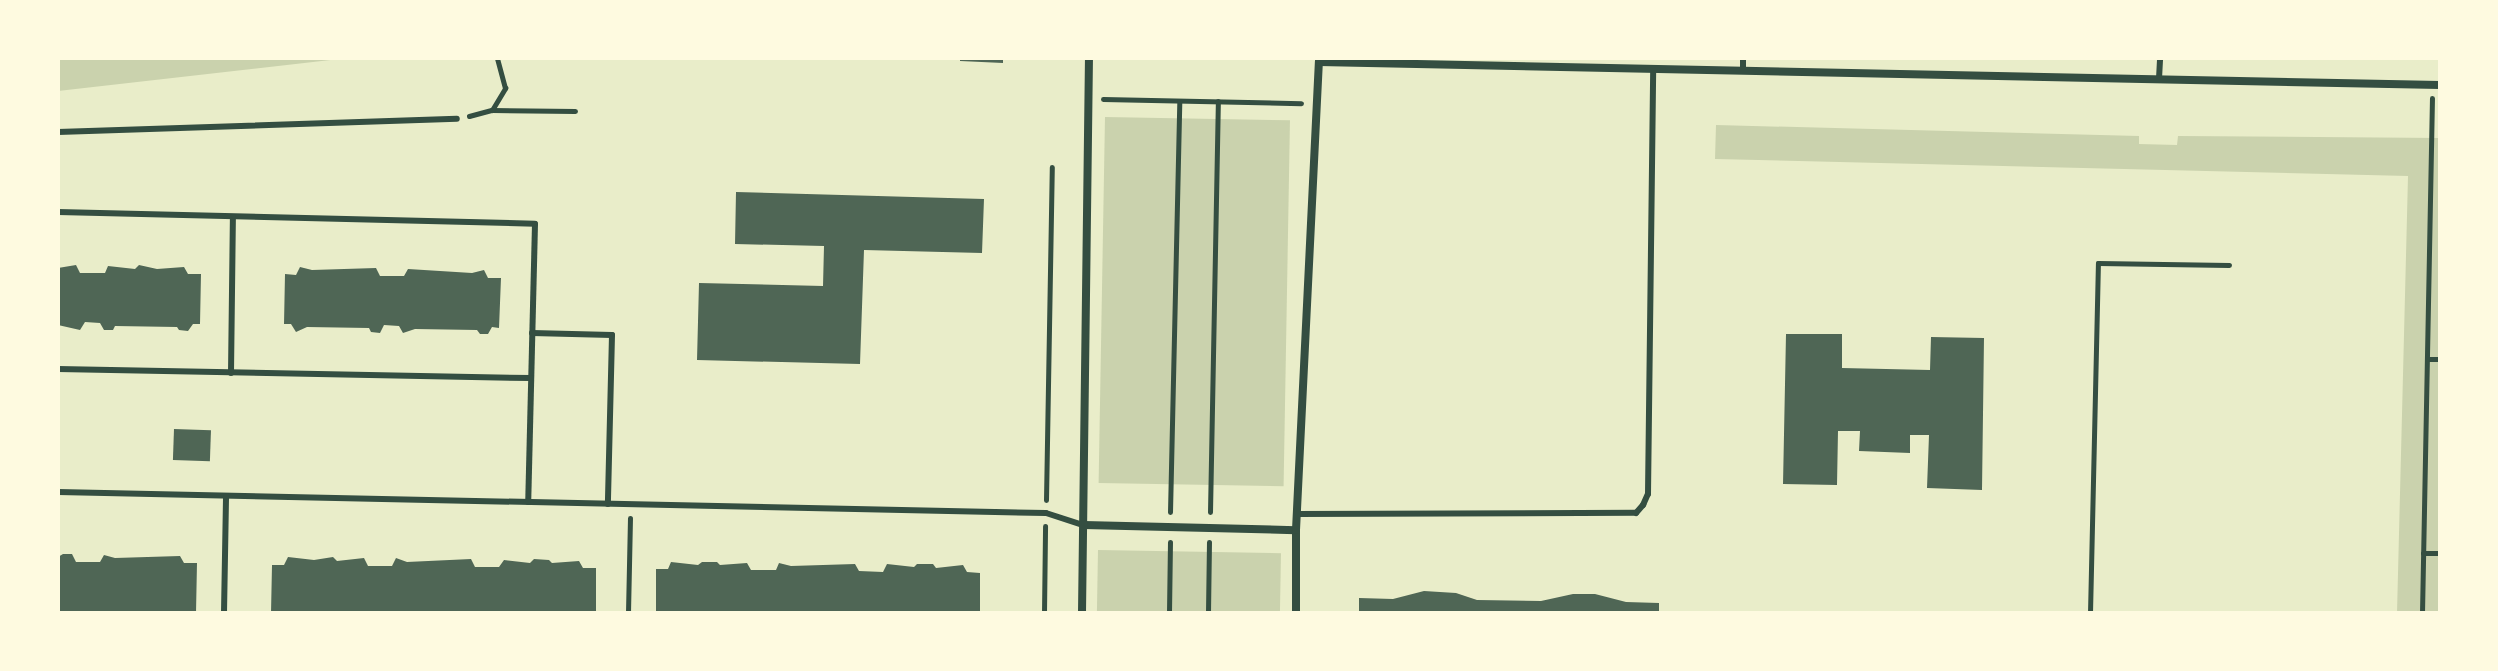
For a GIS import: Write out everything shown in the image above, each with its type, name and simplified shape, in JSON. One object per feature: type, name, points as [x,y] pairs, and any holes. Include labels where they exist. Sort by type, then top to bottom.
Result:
[{"type":"street","points":[[1082,613],[1089,58]]},
{"type":"street","points":[[1296,613],[1296,530],[1319,62],[2436,85]]},
{"type":"street","points":[[1084,525],[1296,530]]},
{"type":"lane","points":[[1743,58],[1743,70]]},
{"type":"lane","points":[[2159,79],[2160,58]]},
{"type":"lane","points":[[1297,514],[1636,513],[1643,505],[1648,494],[1653,69]]},
{"type":"lane","points":[[58,132],[457,119]]},
{"type":"lane","points":[[58,212],[535,224],[528,502]]},
{"type":"lane","points":[[231,373],[233,217]]},
{"type":"lane","points":[[532,333],[612,335],[608,504]]},
{"type":"lane","points":[[58,369],[531,378]]},
{"type":"lane","points":[[58,492],[1046,513],[1084,525]]},
{"type":"lane","points":[[224,613],[226,496]]},
{"type":"path","points":[[492,110],[505,88],[497,58]]},
{"type":"path","points":[[2422,613],[2436,85]]},
{"type":"path","points":[[1088,99],[1318,103]]},
{"type":"path","points":[[1169,613],[1179,101]]},
{"type":"path","points":[[1208,613],[1218,101]]},
{"type":"path","points":[[457,119],[492,110],[575,111]]},
{"type":"path","points":[[1044,613],[1052,167]]},
{"type":"path","points":[[2090,613],[2098,263],[2229,265]]},
{"type":"path","points":[[2427,359],[2440,359]]},
{"type":"path","points":[[628,613],[631,504]]},
{"type":"path","points":[[2423,553],[2440,553]]},
{"type":"green space","points":[[58,58],[348,58],[58,91]]},
{"type":"green space","points":[[1105,117],[1290,120],[1284,486],[1099,483]]},
{"type":"green space","points":[[1716,125],[2139,136],[2139,144],[2177,145],[2178,136],[2440,138],[2440,613],[2397,613],[2408,176],[1715,159]]},
{"type":"green space","points":[[1098,550],[1281,553],[1280,613],[1097,613]]},
{"type":"building","points":[[960,58],[1003,58],[1003,63],[960,61]]},
{"type":"building","points":[[736,192],[984,199],[982,253],[864,250],[860,364],[697,360],[699,283],[823,286],[824,246],[735,244]]},
{"type":"building","points":[[76,265],[80,273],[105,273],[108,266],[135,269],[139,265],[157,269],[184,267],[188,274],[201,274],[200,324],[193,324],[188,331],[177,327],[115,326],[113,330],[104,330],[100,323],[85,322],[80,330],[58,325],[58,268]]},
{"type":"building","points":[[300,267],[312,270],[376,268],[380,276],[404,276],[408,269],[472,273],[484,270],[488,278],[501,278],[499,328],[492,327],[488,334],[480,334],[477,330],[415,329],[403,333],[399,326],[384,325],[380,333],[371,332],[369,328],[307,327],[296,332],[291,324],[284,324],[285,274],[296,275]]},
{"type":"building","points":[[1786,334],[1842,334],[1842,368],[1930,370],[1931,337],[1984,338],[1982,490],[1927,488],[1929,435],[1910,435],[1910,453],[1859,451],[1860,431],[1838,431],[1837,485],[1783,484]]},
{"type":"building","points":[[174,429],[211,430],[210,461],[173,460]]},
{"type":"building","points":[[72,554],[76,562],[100,562],[104,555],[115,558],[180,556],[184,563],[197,563],[196,613],[58,613],[58,557]]},
{"type":"building","points":[[288,557],[314,560],[333,557],[337,561],[364,558],[368,566],[392,566],[396,558],[407,562],[471,559],[475,567],[499,567],[504,560],[530,563],[534,559],[552,563],[579,561],[583,568],[596,568],[596,613],[271,613],[272,565],[284,565]]},
{"type":"building","points":[[671,562],[698,565],[702,562],[717,562],[720,565],[747,563],[751,570],[776,570],[779,563],[791,566],[855,564],[859,571],[883,572],[887,564],[914,567],[917,564],[933,564],[936,568],[963,565],[967,572],[980,573],[980,613],[656,613],[656,569],[668,569]]},
{"type":"building","points":[[1424,591],[1456,593],[1477,600],[1541,601],[1573,594],[1595,594],[1626,602],[1659,603],[1659,613],[1359,613],[1359,598],[1393,599]]}]
